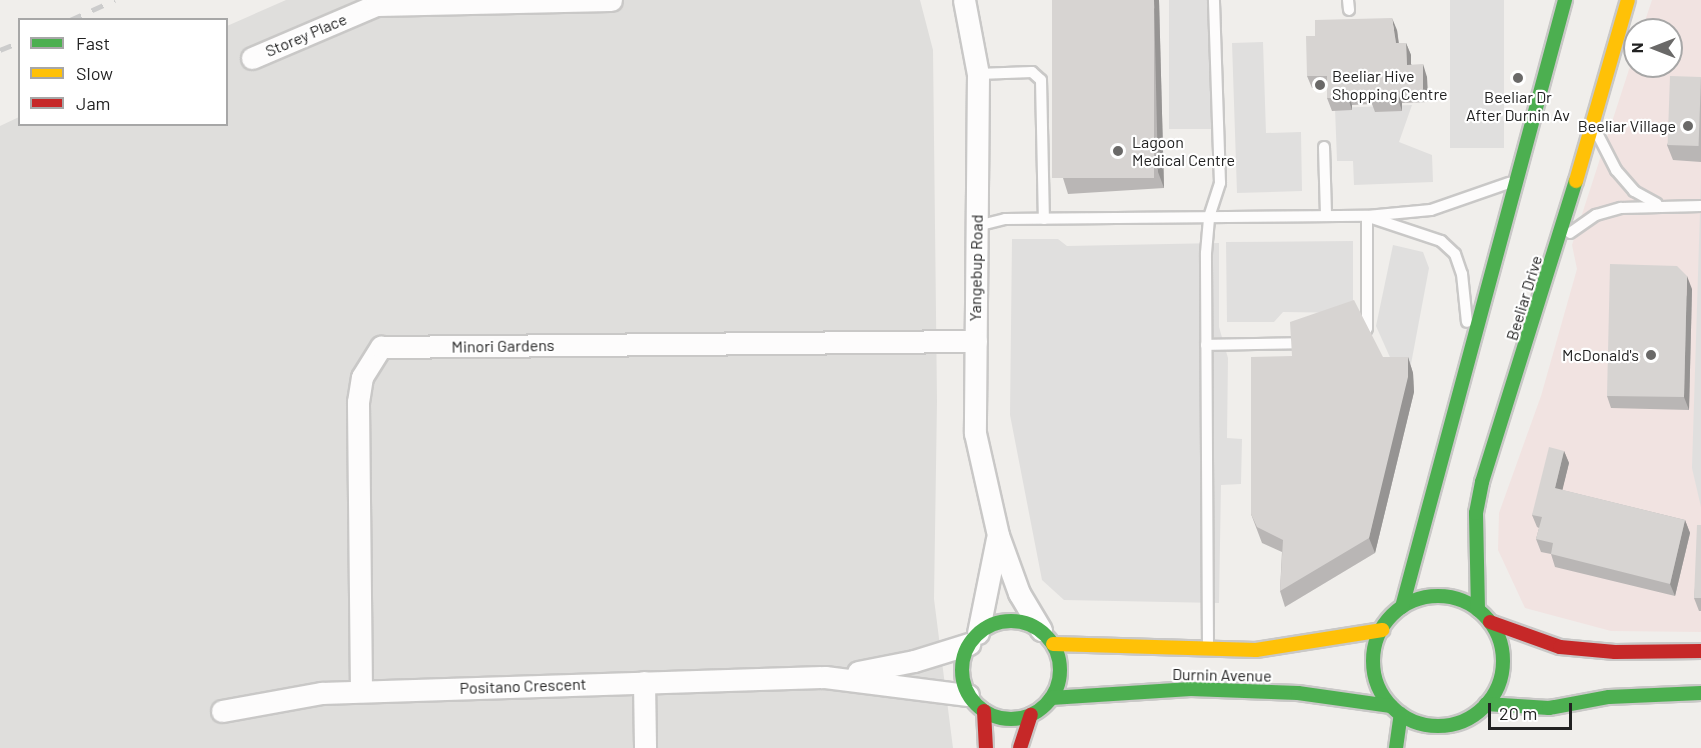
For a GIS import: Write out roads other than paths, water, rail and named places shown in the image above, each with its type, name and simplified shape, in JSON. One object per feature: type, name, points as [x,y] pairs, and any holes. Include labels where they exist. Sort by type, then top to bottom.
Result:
[{"type":"main road","points":[[1396,748],[1396,710],[1374,670],[1382,630],[1402,607],[1565,0]]},
{"type":"main road","name":"Beeliar Drive","points":[[1478,610],[1476,513],[1482,482],[1559,241],[1591,121],[1628,0]]},
{"type":"main road","points":[[1396,710],[1434,726],[1468,719],[1486,704],[1498,686],[1503,664],[1498,636],[1490,622],[1478,610],[1448,597],[1431,596],[1402,607]]},
{"type":"main road","points":[[1020,748],[1031,715],[1051,698],[1060,671],[1047,637],[1024,622],[1005,620],[973,639],[962,674],[968,695],[984,711],[1005,719],[1031,715]]},
{"type":"main road","points":[[1490,622],[1560,647],[1615,652],[1701,651]]},
{"type":"main road","name":"Durnin Avenue","points":[[1047,637],[1256,650],[1300,646],[1382,630]]},
{"type":"main road","name":"Durnin Avenue","points":[[1051,698],[1191,688],[1298,693],[1396,710]]},
{"type":"main road","points":[[1486,704],[1549,708],[1609,697],[1701,693]]},
{"type":"main road","points":[[984,711],[986,748]]},
{"type":"main road","points":[[1462,738],[1468,719]]},
{"type":"street","name":"Storey Place","points":[[252,58],[376,5],[611,0]]},
{"type":"street","name":"Yangebup Road","points":[[964,0],[978,74],[975,433],[998,536],[1019,593],[1047,637]]},
{"type":"street","name":"Minori Gardens","points":[[361,691],[358,402],[362,377],[381,347],[976,341]]},
{"type":"street","name":"Yangebup Road","points":[[973,639],[988,600],[998,536]]},
{"type":"street","name":"Positano Crescent","points":[[825,678],[892,666],[973,639]]},
{"type":"street","name":"Positano Crescent","points":[[222,711],[321,693],[825,678],[968,695]]},
{"type":"street","points":[[645,682],[645,748]]},
{"type":"lane","points":[[1208,647],[1206,345],[1209,217],[1220,183],[1214,0]]},
{"type":"lane","points":[[978,74],[1032,72],[1041,80],[1044,219]]},
{"type":"lane","points":[[1591,121],[1616,170],[1634,191],[1657,205]]},
{"type":"lane","points":[[1324,147],[1326,216]]},
{"type":"lane","points":[[977,226],[1005,219],[1367,216],[1431,210],[1515,180]]},
{"type":"lane","points":[[1559,241],[1600,213],[1657,205],[1701,206]]},
{"type":"lane","points":[[1353,342],[1362,338],[1367,328],[1367,216]]},
{"type":"lane","points":[[1367,216],[1441,241],[1455,254],[1462,274],[1472,352]]},
{"type":"lane","points":[[1206,345],[1319,343]]},
{"type":"railway","points":[[74,18],[115,0]]},
{"type":"railway","points":[[0,50],[18,43]]},
{"type":"place","name":"Beeliar Dr After Durnin Av","points":[[1518,78]]},
{"type":"place","name":"Beeliar Hive Shopping Centre","points":[[1320,85]]},
{"type":"place","name":"Beeliar Village","points":[[1688,126]]},
{"type":"place","name":"Lagoon Medical Centre","points":[[1118,151]]},
{"type":"place","name":"McDonald's","points":[[1651,355]]}]
